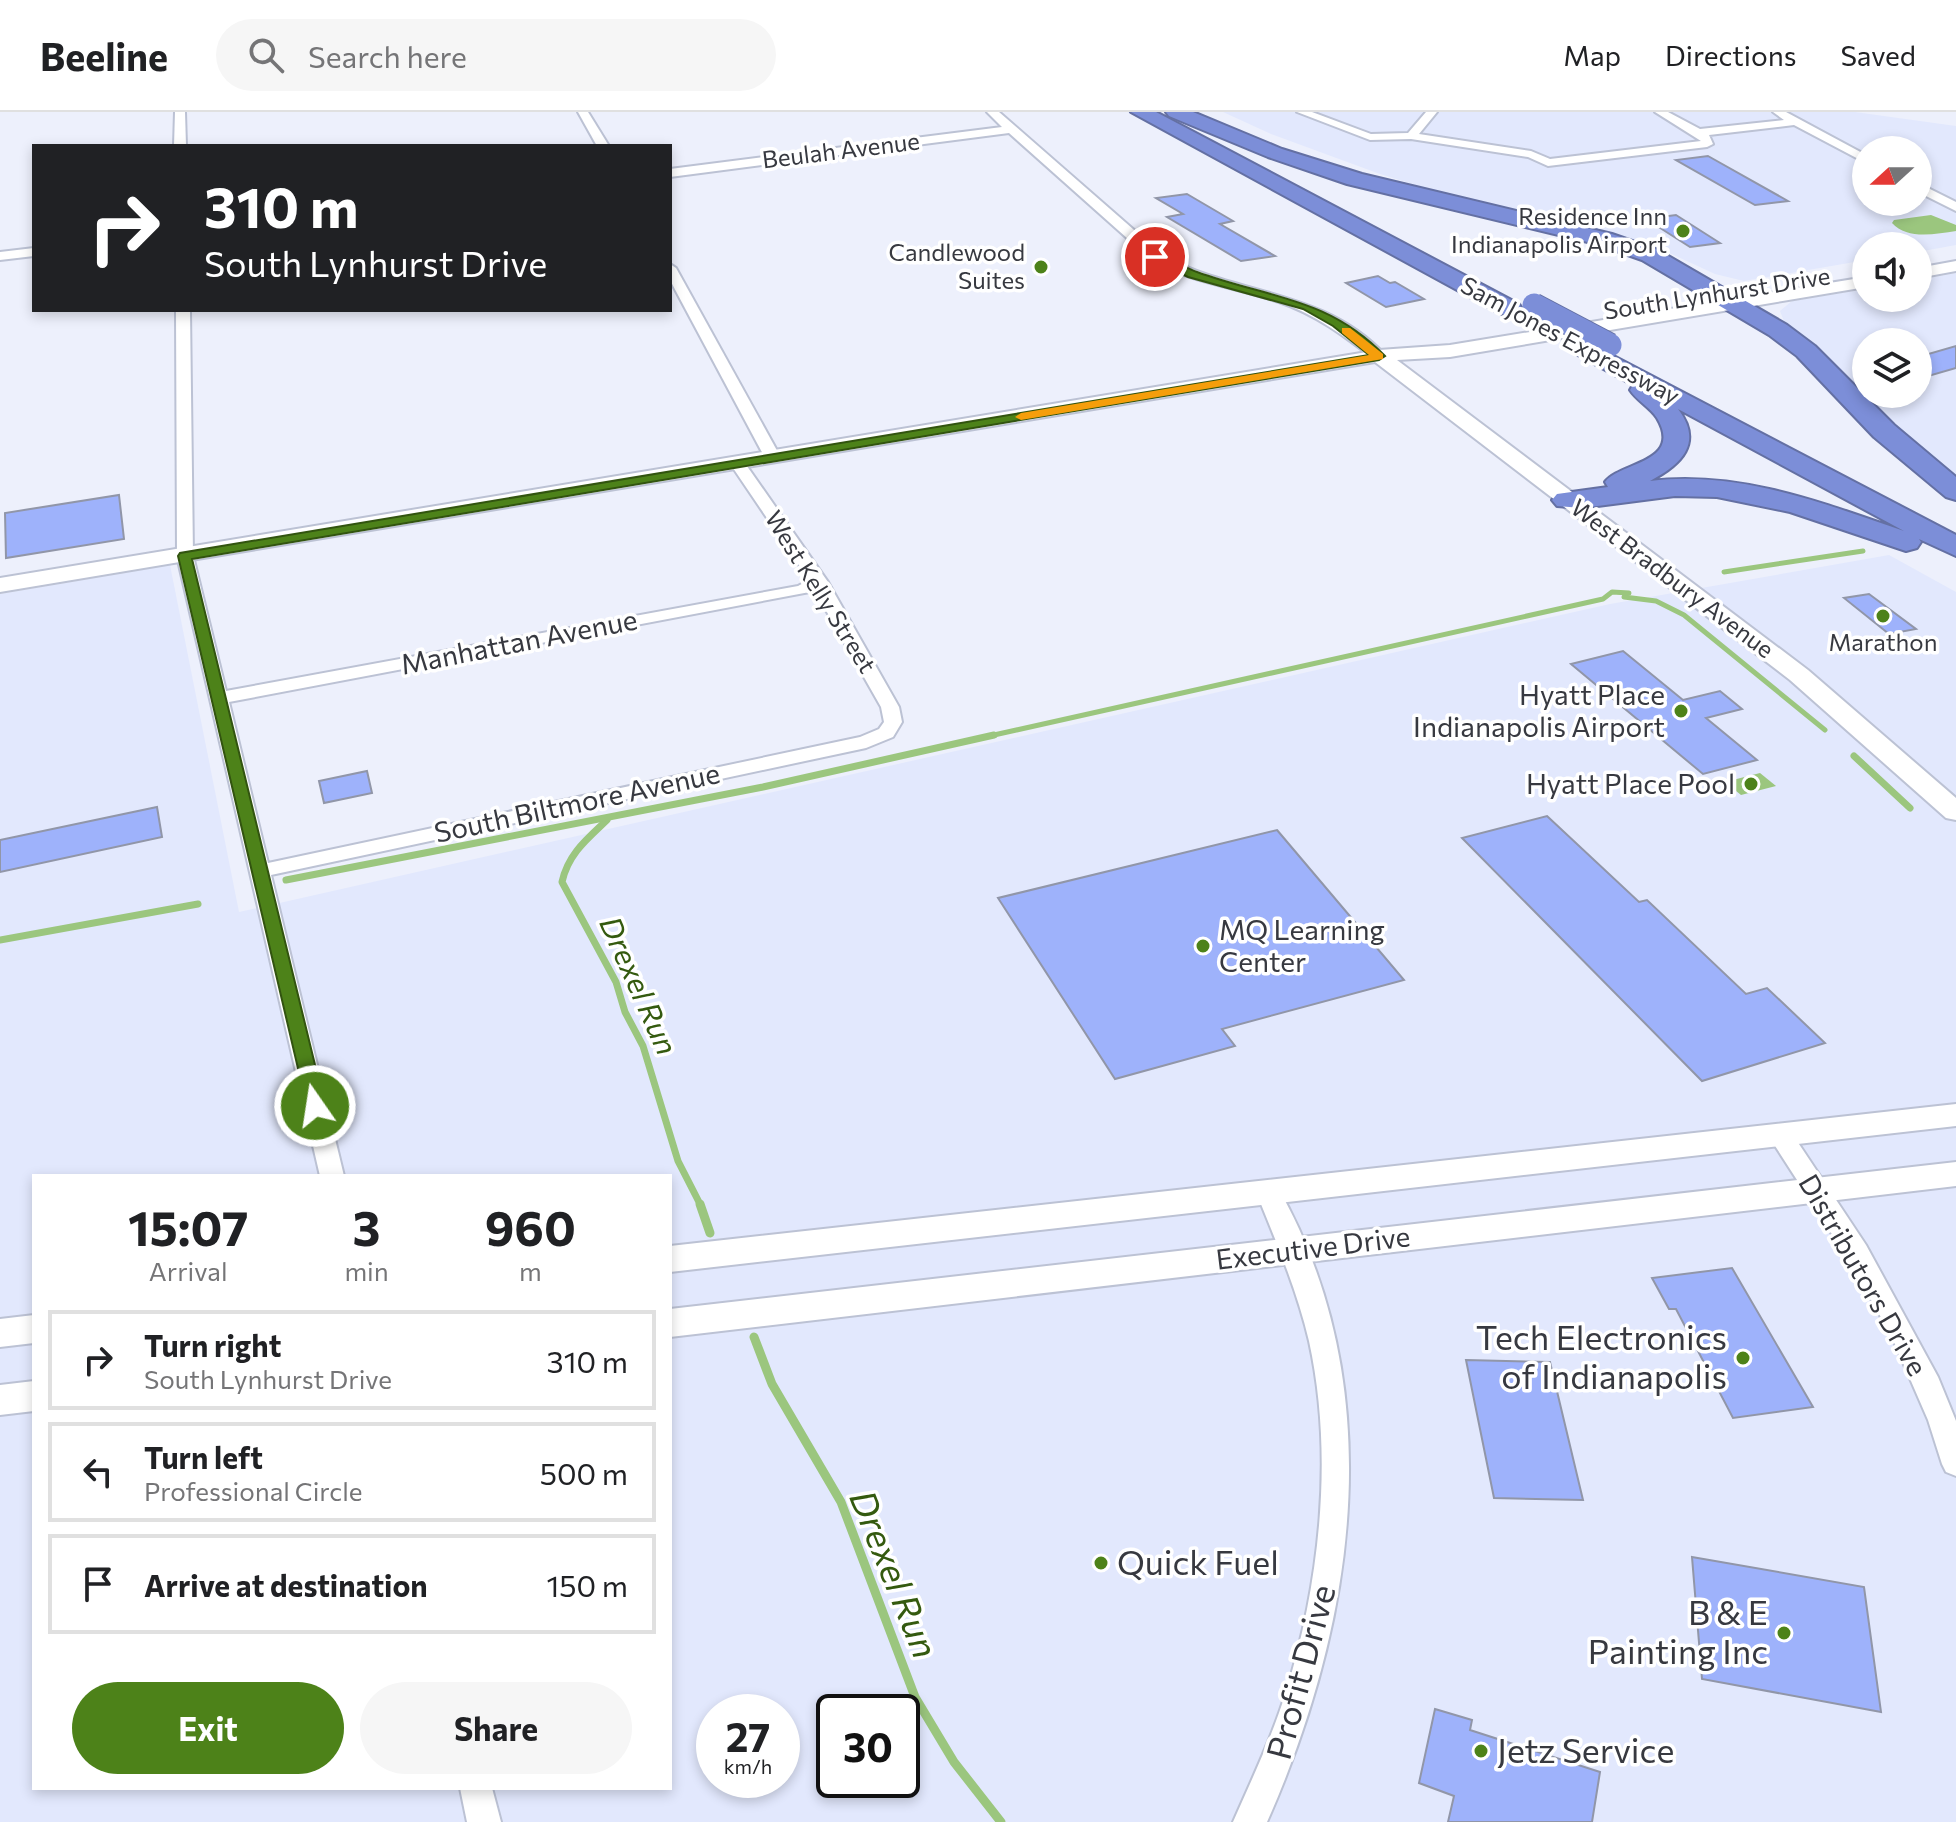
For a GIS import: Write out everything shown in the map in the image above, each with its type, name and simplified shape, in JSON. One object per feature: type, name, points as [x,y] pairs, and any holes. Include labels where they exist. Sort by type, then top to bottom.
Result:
[{"type":"highway","points":[[1156,114],[1355,179],[1630,247],[1684,273],[1722,299],[1778,330],[1818,362],[1884,431],[1956,491]]},
{"type":"highway","name":"Sam Jones Expressway","points":[[1156,114],[1597,347],[1956,547]]},
{"type":"highway","points":[[1778,330],[1770,313],[1773,305],[1783,296]]},
{"type":"highway","points":[[1567,500],[1591,488],[1648,472],[1667,459],[1676,447],[1678,438],[1675,421],[1658,401],[1597,347]]},
{"type":"highway","name":"Sam Jones Expressway","points":[[1597,347],[1956,527]]},
{"type":"highway","points":[[1567,500],[1600,499],[1680,487],[1721,489],[1841,520],[1956,561]]},
{"type":"main road","points":[[1932,258],[1956,254]]},
{"type":"main road","points":[[1932,270],[1956,266]]},
{"type":"main road","name":"South Lynhurst Drive","points":[[1379,356],[1450,351],[1852,272]]},
{"type":"main road","name":"South Lynhurst Drive","points":[[0,585],[1280,374],[1379,356],[1430,341],[1722,299],[1783,296],[1852,284]]},
{"type":"main road","points":[[1280,374],[1376,381],[1434,398],[1435,370],[1450,351]]},
{"type":"main road","name":"West Bradbury Avenue","points":[[1379,356],[1799,675],[1956,812]]},
{"type":"main road","points":[[672,1259],[1956,1115]]},
{"type":"main road","name":"Executive Drive","points":[[672,1323],[1956,1174]]},
{"type":"main road","points":[[0,1333],[32,1329]]},
{"type":"main road","points":[[0,1400],[32,1396]]},
{"type":"street","points":[[180,112],[180,144]]},
{"type":"street","points":[[583,112],[602,144]]},
{"type":"street","points":[[992,112],[1160,260],[1192,274],[1307,307],[1337,324],[1379,356]]},
{"type":"street","points":[[1302,112],[1364,136],[1411,136],[1531,154],[1554,163],[1707,144],[1705,137],[1660,112]]},
{"type":"street","points":[[1411,136],[1432,112]]},
{"type":"street","points":[[1693,130],[1784,117],[1852,153]]},
{"type":"street","name":"Beulah Avenue","points":[[672,173],[1011,129]]},
{"type":"street","points":[[1932,194],[1956,207]]},
{"type":"street","points":[[0,256],[32,252]]},
{"type":"street","points":[[672,272],[772,456]]},
{"type":"street","points":[[183,312],[185,556],[332,1174]]},
{"type":"street","name":"West Kelly Street","points":[[737,462],[819,582],[890,707],[893,716],[890,727]]},
{"type":"street","name":"Manhattan Avenue","points":[[219,698],[803,590],[819,582]]},
{"type":"street","name":"South Biltmore Avenue","points":[[260,871],[866,742],[886,733],[890,727]]},
{"type":"street","name":"Distributors Drive","points":[[1780,1135],[1867,1271],[1919,1369],[1956,1464]]},
{"type":"street","name":"Profit Drive","points":[[1250,1822],[1277,1765],[1304,1685],[1325,1606],[1335,1517],[1333,1397],[1312,1300],[1268,1192]]},
{"type":"street","points":[[476,1790],[484,1822]]},
{"type":"shaded area","points":[[1223,112],[1855,112],[1956,126],[1956,245],[1932,249],[1932,232],[1852,232],[1852,262],[1744,281],[1715,274],[1652,245],[1604,231],[1474,203],[1380,174],[1271,134]]},
{"type":"shaded area","points":[[1932,215],[1956,225],[1956,231],[1905,232],[1892,223],[1894,220]]},
{"type":"shaded area","points":[[1956,273],[1956,480],[1877,408],[1932,408],[1932,328],[1852,328],[1852,382],[1823,351],[1784,321],[1780,311],[1792,301],[1852,291],[1852,312],[1932,312],[1932,277]]},
{"type":"shaded area","points":[[1889,555],[1956,592],[1956,1822],[0,1822],[0,594],[170,565],[239,912],[1610,604]]},
{"type":"shaded area","name":"Hyatt Place Pool","points":[[1760,773],[1776,786],[1741,795],[1725,782]]},
{"type":"building","points":[[1708,156],[1788,201],[1755,205],[1676,160]]},
{"type":"building","points":[[1187,194],[1233,221],[1220,224],[1275,256],[1241,261],[1167,217],[1183,214],[1156,198]]},
{"type":"building","name":"Residence Inn Indianapolis Airport","points":[[1676,215],[1720,243],[1690,247],[1646,219]]},
{"type":"building","points":[[1378,276],[1424,299],[1386,307],[1346,283]]},
{"type":"building","points":[[1956,346],[1956,368],[1932,375],[1932,353]]},
{"type":"building","points":[[119,495],[124,539],[6,558],[5,513]]},
{"type":"building","name":"Marathon","points":[[1869,594],[1916,629],[1889,634],[1844,598]]},
{"type":"building","name":"Hyatt Place Indianapolis Airport","points":[[1623,651],[1683,700],[1720,691],[1742,709],[1706,718],[1757,760],[1703,774],[1571,664]]},
{"type":"building","points":[[367,771],[372,793],[324,803],[319,781]]},
{"type":"building","points":[[157,807],[162,837],[0,872],[0,840]]},
{"type":"building","points":[[1547,816],[1639,902],[1647,900],[1746,994],[1767,988],[1825,1043],[1702,1081],[1462,838]]},
{"type":"building","name":"MQ Learning Center","points":[[1277,830],[1404,980],[1222,1029],[1235,1046],[1115,1079],[998,898]]},
{"type":"building","name":"Tech Electronics of Indianapolis","points":[[1732,1268],[1813,1407],[1733,1418],[1676,1309],[1669,1309],[1652,1278]]},
{"type":"building","points":[[1466,1360],[1550,1362],[1583,1500],[1494,1498]]},
{"type":"building","name":"B & E Painting Inc","points":[[1692,1557],[1864,1587],[1881,1712],[1702,1679]]},
{"type":"building","name":"Jetz Service","points":[[1435,1709],[1472,1720],[1470,1730],[1600,1772],[1592,1822],[1448,1822],[1454,1796],[1419,1783]]},
{"type":"waterway","points":[[1724,572],[1863,551]]},
{"type":"waterway","points":[[985,737],[1603,599],[1612,592],[1629,593]]},
{"type":"waterway","points":[[1624,597],[1656,601],[1684,615],[1825,730]]},
{"type":"waterway","points":[[286,880],[763,787],[994,735]]},
{"type":"waterway","points":[[1854,756],[1910,808]]},
{"type":"waterway","name":"Drexel Run","points":[[607,820],[574,855],[562,882],[616,982],[625,1012],[643,1046],[678,1161],[700,1204]]},
{"type":"waterway","points":[[0,940],[198,904]]},
{"type":"waterway","name":"Drexel Run","points":[[700,1204],[710,1233]]},
{"type":"waterway","name":"Drexel Run","points":[[754,1337],[772,1384],[841,1502],[915,1697],[954,1762],[1001,1822]]},
{"type":"slow traffic","points":[[1021,417],[1379,356],[1346,330]]},
{"type":"place","name":"Residence Inn Indianapolis Airport","points":[[1683,231]]},
{"type":"place","name":"Candlewood Suites","points":[[1041,267]]},
{"type":"place","name":"Marathon","points":[[1883,616]]},
{"type":"place","name":"Hyatt Place Indianapolis Airport","points":[[1681,711]]},
{"type":"place","name":"Hyatt Place Pool","points":[[1751,784]]},
{"type":"place","name":"MQ Learning Center","points":[[1203,946]]},
{"type":"place","name":"Tech Electronics of Indianapolis","points":[[1743,1358]]},
{"type":"place","name":"Quick Fuel","points":[[1101,1563]]},
{"type":"place","name":"B & E Painting Inc","points":[[1784,1633]]},
{"type":"place","name":"Jetz Service","points":[[1481,1751]]},
{"type":"route","points":[[315,1106],[185,556],[1379,356],[1337,324],[1307,307],[1273,295],[1206,279],[1155,257]]}]
